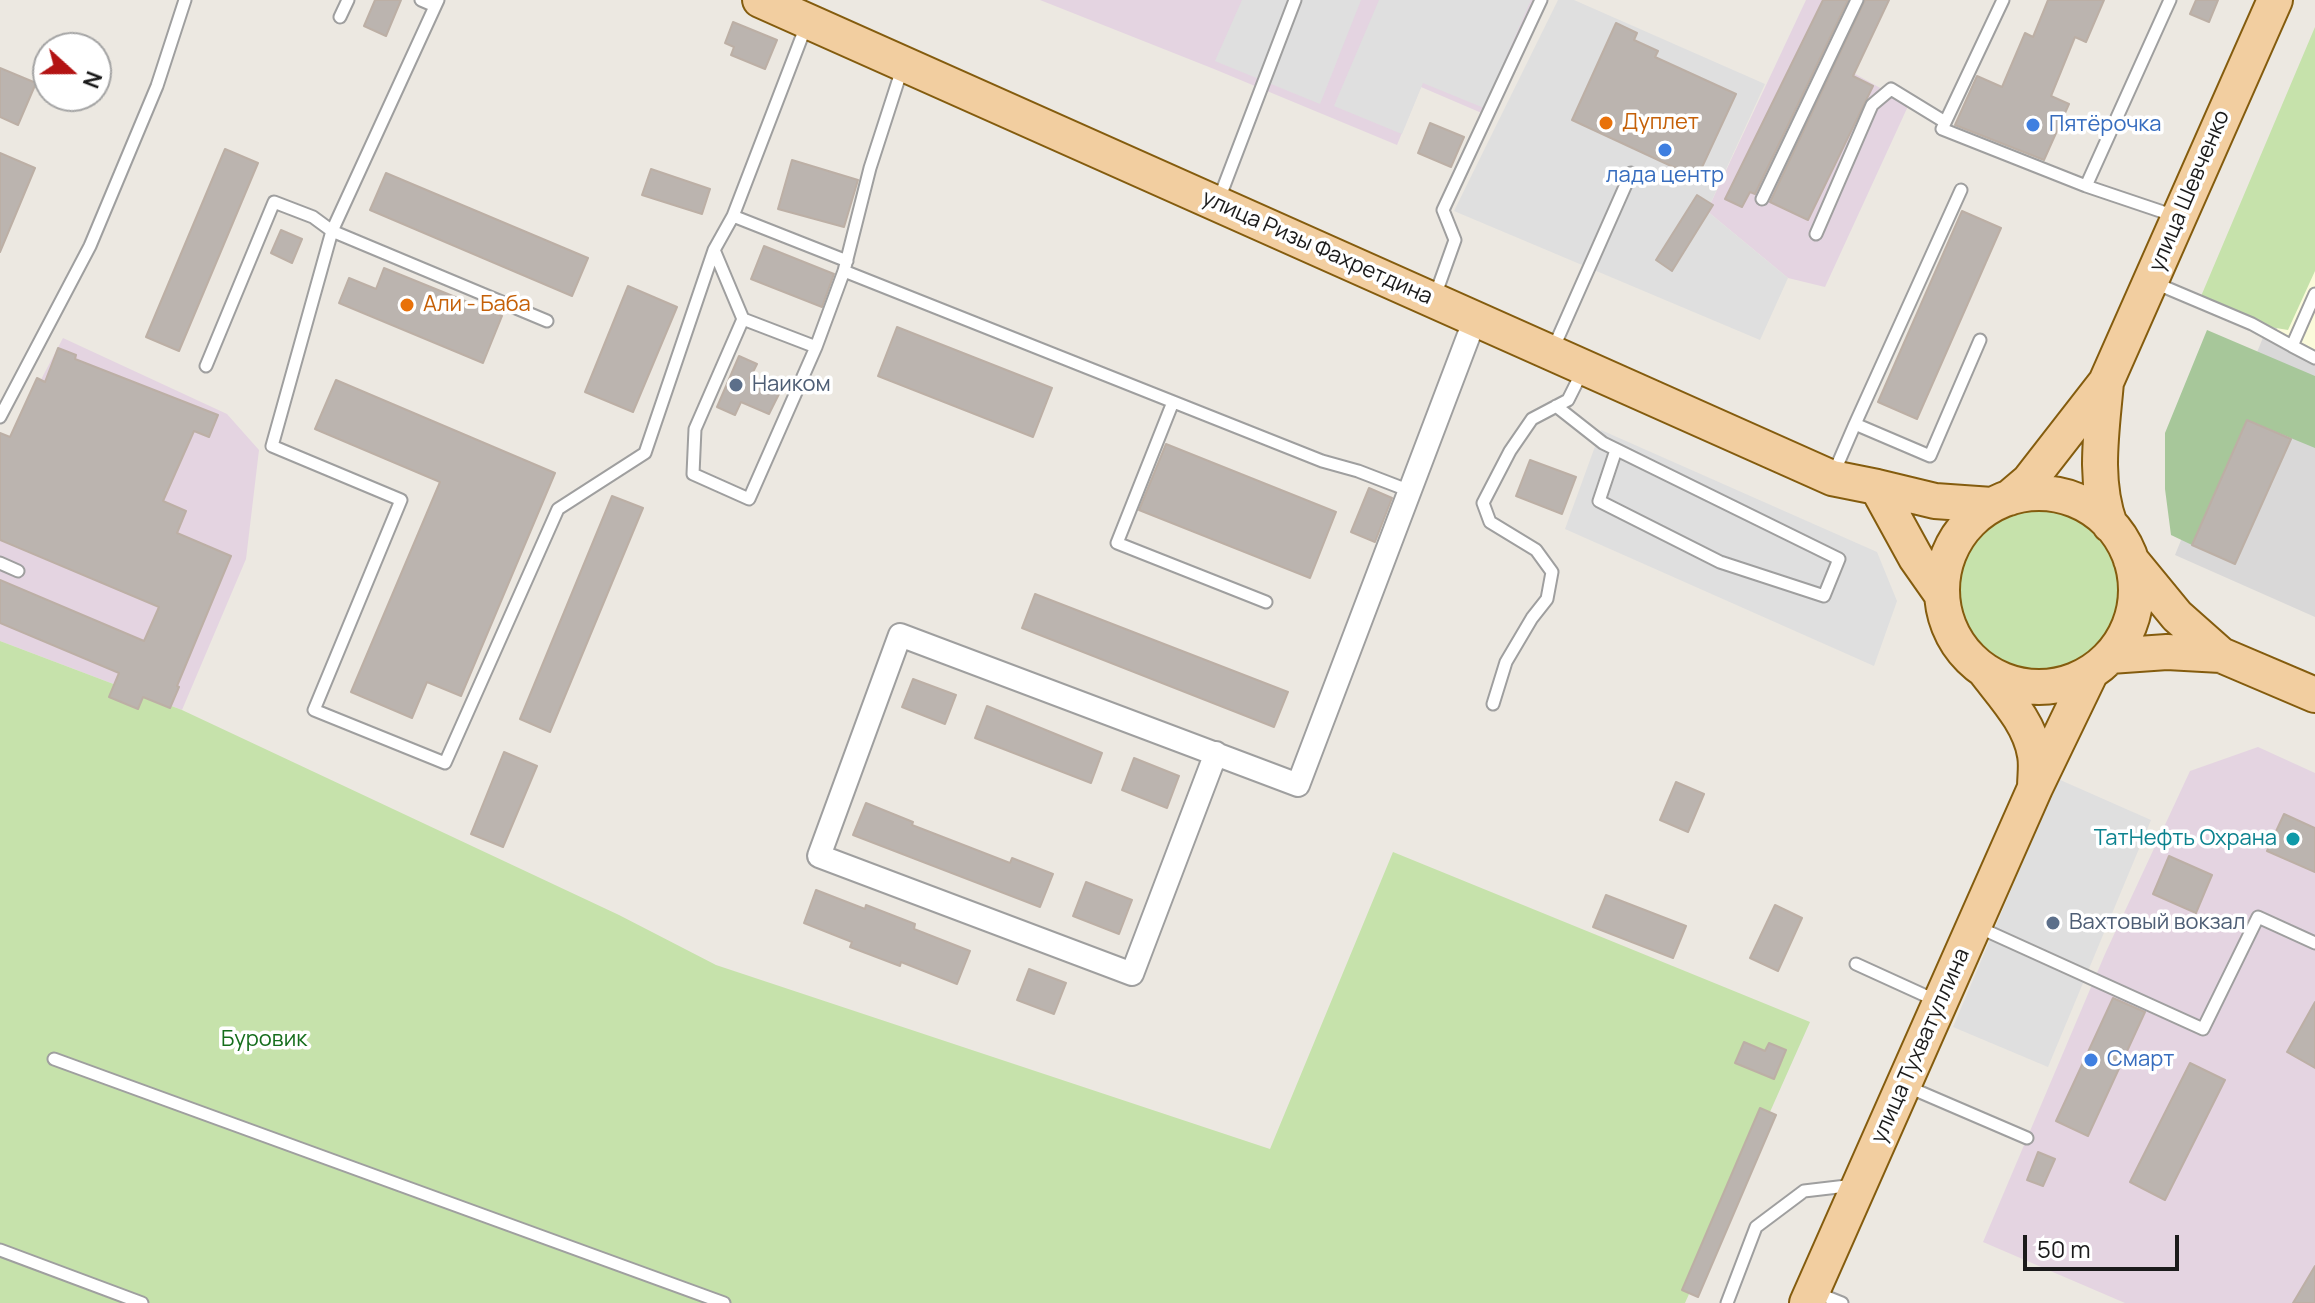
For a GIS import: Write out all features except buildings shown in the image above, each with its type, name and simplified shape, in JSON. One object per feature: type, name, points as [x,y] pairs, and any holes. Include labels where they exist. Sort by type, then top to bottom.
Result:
[{"type":"main road","name":"улица Ризы Фахретдина","points":[[760,0],[1832,478],[1935,501],[2000,502]]},
{"type":"main road","name":"улица Шевченко","points":[[2106,382],[2275,0]]},
{"type":"main road","points":[[2035,788],[2035,755],[2027,730],[1985,671],[1954,638],[1942,595],[1944,568],[1954,543],[1970,521],[2029,481],[2106,382]]},
{"type":"main road","points":[[2106,382],[2099,465],[2103,506],[2110,525]]},
{"type":"main road","points":[[1877,487],[1916,558],[1942,595]]},
{"type":"main road","points":[[1985,671],[2026,687],[2049,687],[2071,682],[2100,664],[2124,635],[2133,611],[2135,577],[2131,560],[2110,525],[2089,507],[2063,496],[2036,493],[2000,502]]},
{"type":"main road","points":[[2131,560],[2177,616],[2221,655],[2315,695]]},
{"type":"main road","points":[[2100,664],[2167,652],[2221,655]]},
{"type":"main road","name":"улица Тухватуллина","points":[[1820,1299],[1859,1184],[2035,788],[2100,664]]},
{"type":"street","points":[[1216,753],[1132,974],[819,856],[900,635],[1216,753],[1298,785],[1475,319]]},
{"type":"lane","points":[[0,417],[90,246],[157,86],[185,0]]},
{"type":"lane","points":[[340,17],[348,0]]},
{"type":"lane","points":[[421,0],[437,3],[332,231],[272,446],[401,500],[314,710],[445,763],[558,509],[645,453],[714,250],[733,216],[807,21]]},
{"type":"lane","points":[[1217,204],[1295,0]]},
{"type":"lane","points":[[1434,301],[1455,240],[1443,210],[1541,0]]},
{"type":"lane","points":[[1762,199],[1857,0]]},
{"type":"lane","points":[[2003,0],[1942,129],[2086,186],[2177,217]]},
{"type":"lane","points":[[2086,186],[2170,0]]},
{"type":"lane","points":[[743,319],[695,429],[693,474],[749,499],[816,347],[846,266],[870,168],[903,65]]},
{"type":"lane","points":[[1816,234],[1872,105],[1891,89],[1945,122]]},
{"type":"lane","points":[[1551,353],[1631,173]]},
{"type":"lane","points":[[1832,478],[1961,190]]},
{"type":"lane","points":[[206,366],[274,202],[313,217],[332,231],[547,321]]},
{"type":"lane","points":[[733,216],[1173,402],[1322,461],[1410,491]]},
{"type":"lane","points":[[714,250],[743,319],[816,347]]},
{"type":"lane","points":[[2151,282],[2252,324],[2315,358]]},
{"type":"lane","points":[[2292,346],[2315,294]]},
{"type":"lane","points":[[1855,424],[1930,456],[1980,340]]},
{"type":"lane","points":[[1493,704],[1506,662],[1547,599],[1552,572],[1536,550],[1490,522],[1483,503],[1510,451],[1532,419],[1568,400],[1584,368]]},
{"type":"lane","points":[[1173,402],[1117,543],[1266,602]]},
{"type":"lane","points":[[1556,406],[1603,443],[1839,559],[1824,596],[1720,562],[1599,501],[1616,450]]},
{"type":"lane","points":[[0,563],[18,571]]},
{"type":"lane","points":[[1974,926],[2203,1029],[2258,917],[2315,943]]},
{"type":"lane","points":[[1856,964],[1940,1002]]},
{"type":"lane","points":[[54,1059],[724,1303]]},
{"type":"lane","points":[[1903,1085],[2027,1138]]},
{"type":"lane","points":[[1727,1303],[1756,1227],[1804,1191],[1859,1184]]},
{"type":"lane","points":[[0,1250],[142,1303]]},
{"type":"shaded area","points":[[1040,0],[1533,0],[1484,114],[1421,87],[1397,145]]},
{"type":"shaded area","points":[[1242,0],[1361,0],[1320,104],[1215,61]]},
{"type":"shaded area","points":[[1379,0],[1531,0],[1484,108],[1423,83],[1402,134],[1334,106]]},
{"type":"shaded area","points":[[1558,0],[1574,0],[1765,84],[1707,211],[1788,278],[1760,340],[1454,211]]},
{"type":"shaded area","points":[[1806,0],[1880,0],[1848,70],[1909,104],[1825,287],[1788,278],[1707,211]]},
{"type":"shaded area","points":[[2315,209],[2315,617],[2175,555]]},
{"type":"shaded area","points":[[2315,247],[2315,356],[2273,337]]},
{"type":"shaded area","points":[[2207,330],[2315,376],[2315,448],[2247,420],[2192,545],[2171,535],[2165,489],[2165,433]]},
{"type":"shaded area","points":[[63,338],[227,414],[259,450],[246,559],[182,710],[0,641],[0,457]]},
{"type":"shaded area","points":[[1601,430],[1877,552],[1897,601],[1874,666],[1565,529]]},
{"type":"shaded area","points":[[2258,747],[2315,773],[2315,1303],[2125,1303],[1983,1242],[2105,954],[2190,771]]},
{"type":"shaded area","name":"Вахтовый вокзал","points":[[2058,779],[2151,820],[2048,1067],[1953,1027]]},
{"type":"green space","points":[[2315,27],[2315,271],[2288,330],[2252,324],[2199,301]]},
{"type":"green space","points":[[2041,506],[2073,513],[2100,531],[2118,558],[2125,590],[2118,622],[2100,649],[2073,667],[2041,674],[2009,667],[1982,649],[1964,622],[1957,590],[1964,558],[1982,531],[2009,513]]},
{"type":"green space","name":"Буровик","points":[[0,641],[182,710],[619,915],[716,965],[1270,1149],[1393,852],[1810,1022],[1685,1303],[0,1303]]},
{"type":"place","name":"Дуплет","points":[[1606,123]]},
{"type":"place","name":"Пятёрочка","points":[[2033,125]]},
{"type":"place","name":"лада центр","points":[[1665,150]]},
{"type":"place","name":"Али - Баба","points":[[407,305]]},
{"type":"place","name":"Наиком","points":[[736,385]]},
{"type":"place","name":"ТатНефть Охрана","points":[[2293,839]]},
{"type":"place","name":"Вахтовый вокзал","points":[[2053,923]]},
{"type":"place","name":"Смарт","points":[[2091,1060]]}]
